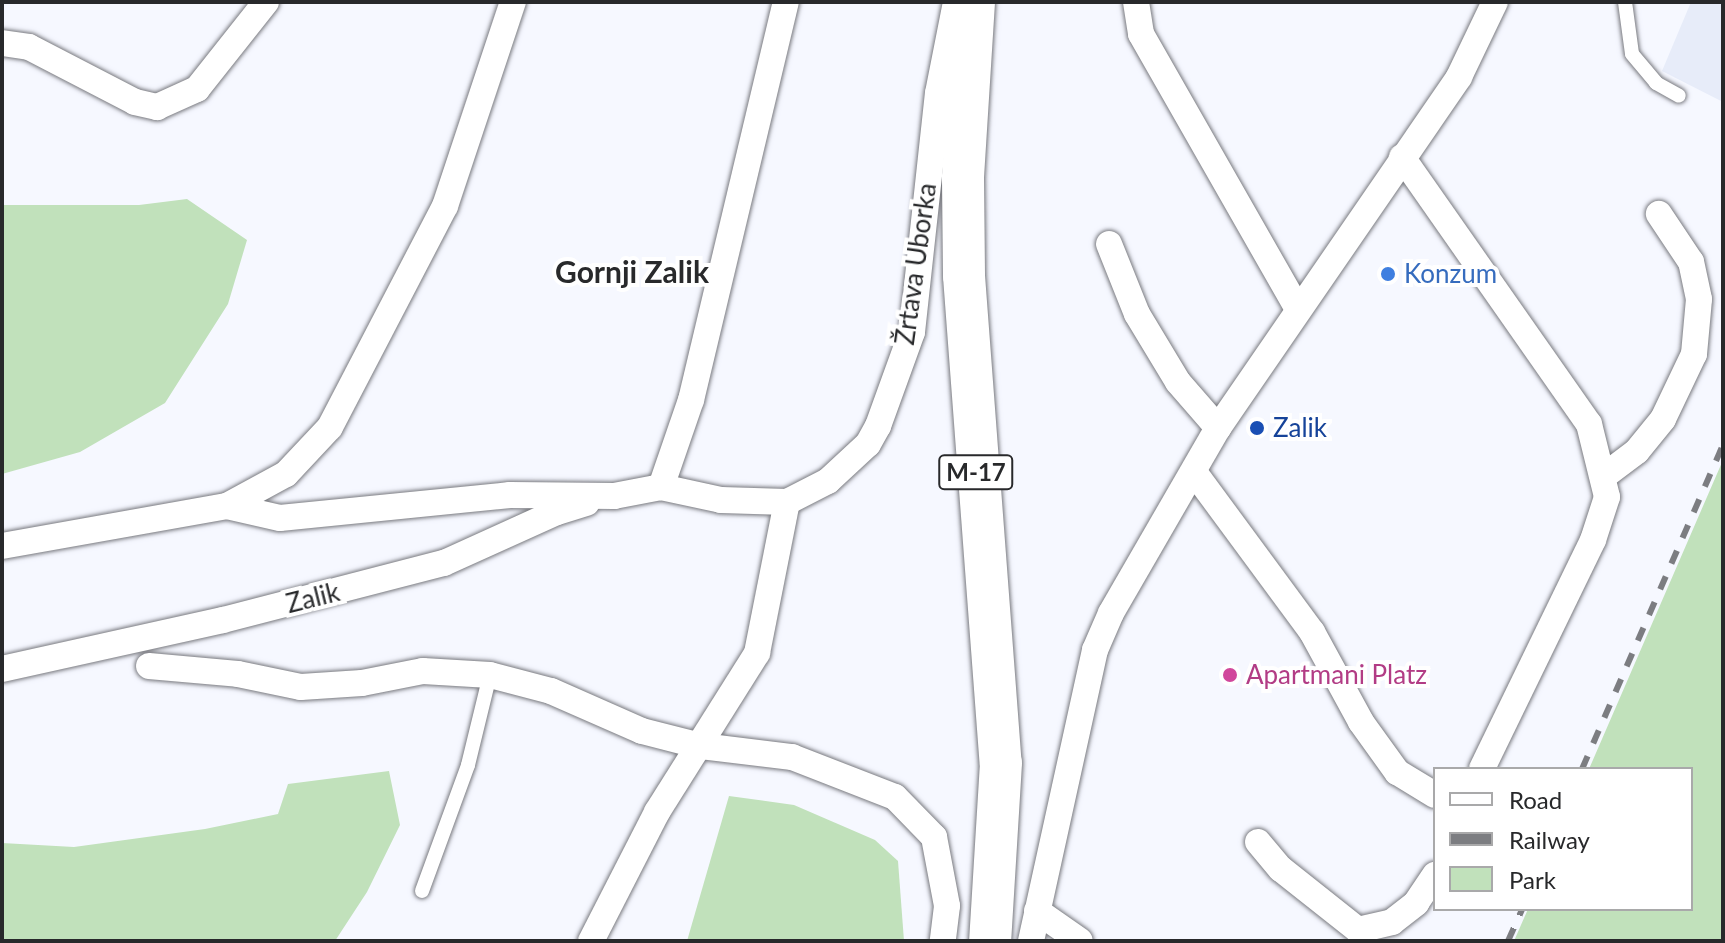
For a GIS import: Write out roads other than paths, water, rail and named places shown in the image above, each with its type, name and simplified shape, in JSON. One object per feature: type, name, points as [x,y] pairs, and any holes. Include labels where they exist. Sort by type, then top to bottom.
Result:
[{"type":"main road","points":[[960,14],[991,2]]},
{"type":"main road","name":"M-17","points":[[960,14],[964,276],[1001,763],[990,941]]},
{"type":"street","points":[[2,43],[29,47],[135,102],[157,107],[197,89],[266,2]]},
{"type":"street","points":[[227,506],[286,474],[330,427],[445,206],[513,2]]},
{"type":"street","points":[[591,941],[657,812],[757,653],[787,502],[721,500],[661,487],[691,400],[786,2]]},
{"type":"street","points":[[1136,2],[1141,34],[1298,309]]},
{"type":"street","points":[[1031,941],[1095,650],[1136,567],[1218,428],[1459,77],[1495,2]]},
{"type":"street","name":"Žrtava Uborka","points":[[787,502],[849,463],[868,444],[887,408],[912,332],[960,14]]},
{"type":"street","points":[[1402,157],[1589,424],[1607,497],[1593,540],[1483,767]]},
{"type":"street","points":[[1604,476],[1637,451],[1663,419],[1694,354],[1699,299],[1691,262],[1659,214]]},
{"type":"street","points":[[1109,244],[1137,314],[1178,382],[1218,428]]},
{"type":"street","points":[[1194,472],[1312,632],[1361,722],[1397,772],[1433,794]]},
{"type":"street","name":"Zalik","points":[[2,669],[223,620],[444,563],[557,512],[661,487]]},
{"type":"street","name":"Zalik","points":[[2,546],[227,506],[280,518],[510,495],[614,496]]},
{"type":"street","points":[[149,666],[238,674],[301,687],[362,683],[423,671],[490,675],[551,691],[642,731],[701,746],[792,757],[895,797],[934,837],[940,850],[947,906],[943,941]]},
{"type":"street","points":[[1258,842],[1281,869],[1358,930],[1392,922],[1416,903],[1433,878]]},
{"type":"street","points":[[1037,911],[1080,941]]},
{"type":"lane","points":[[1625,2],[1632,54],[1656,83],[1679,96]]},
{"type":"lane","points":[[422,891],[464,780],[490,675]]},
{"type":"railway","points":[[1583,767],[1723,444]]},
{"type":"railway","points":[[1508,941],[1521,911]]},
{"type":"place","name":"Konzum","points":[[1388,274]]},
{"type":"place","name":"Zalik","points":[[1257,428]]},
{"type":"place","name":"Apartmani Platz","points":[[1230,675]]},
{"type":"district","name":"Gornji Zalik","points":[[632,271]]}]
